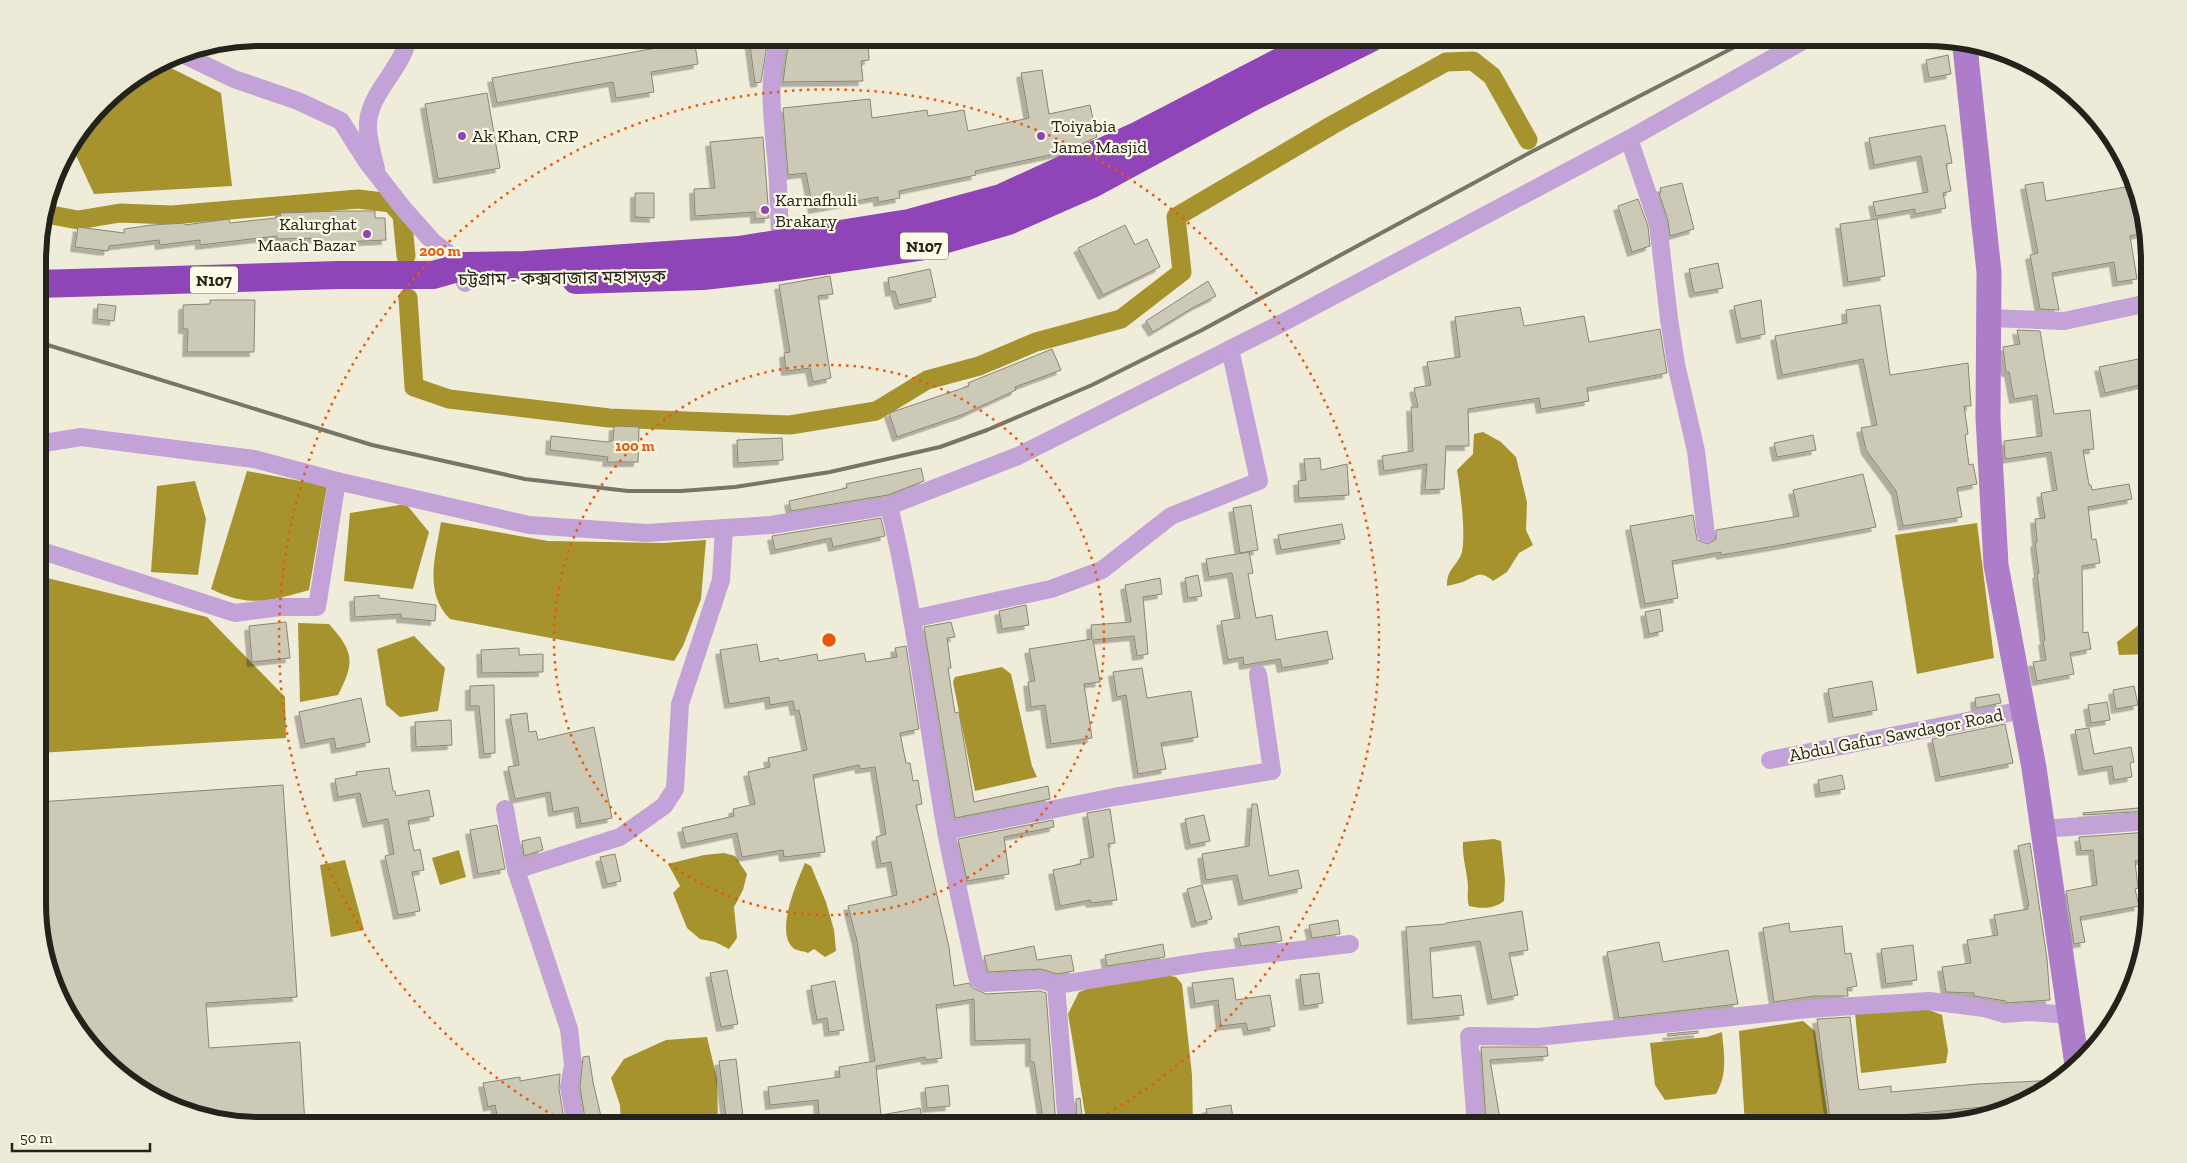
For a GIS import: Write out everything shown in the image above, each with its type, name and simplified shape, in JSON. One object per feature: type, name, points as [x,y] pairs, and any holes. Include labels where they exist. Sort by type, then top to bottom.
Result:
[{"type":"highway","name":"চট্টগ্রাম - কক্সবাজার মহাসড়ক","points":[[781,254],[909,223],[1001,198],[1139,135],[1311,46]]},
{"type":"highway","name":"চট্টগ্রাম - কক্সবাজার মহাসড়ক","points":[[46,284],[339,275],[465,274],[525,265],[730,251],[781,254],[919,247],[1008,221],[1092,184],[1256,95],[1355,46]]},
{"type":"street","points":[[376,172],[368,128],[372,104],[396,68],[405,46]]},
{"type":"street","points":[[777,46],[772,64],[770,106],[776,158],[781,254]]},
{"type":"street","points":[[46,443],[81,437],[254,459],[337,481],[529,524],[646,533],[771,525],[889,506],[1018,456],[1230,348],[1629,139],[1794,46]]},
{"type":"street","points":[[1965,50],[1989,272],[1988,418],[1996,564],[2043,829],[2076,1056]]},
{"type":"street","points":[[191,58],[234,78],[298,101],[341,121],[367,162],[403,208],[465,274]]},
{"type":"street","points":[[1629,139],[1658,224],[1670,328],[1696,451],[1706,534]]},
{"type":"street","points":[[1990,318],[2064,321],[2141,304]]},
{"type":"street","points":[[912,619],[1052,590],[1102,570],[1171,516],[1259,482],[1230,348]]},
{"type":"street","points":[[46,552],[235,613],[281,607],[317,607],[337,481]]},
{"type":"street","points":[[889,506],[900,550],[946,831],[978,979],[984,983],[1042,980],[1056,985],[1206,961],[1350,944]]},
{"type":"street","points":[[516,870],[620,836],[664,806],[675,789],[680,704],[721,580],[724,528]]},
{"type":"street","points":[[946,831],[1114,797],[1272,771],[1258,674]]},
{"type":"street","name":"Abdul Gafur Sawdagor Road","points":[[1770,760],[2023,710]]},
{"type":"street","points":[[505,809],[516,870],[569,1030],[573,1064],[569,1087],[575,1117]]},
{"type":"street","points":[[2043,829],[2141,822]]},
{"type":"street","points":[[1056,985],[1066,1117]]},
{"type":"street","points":[[1475,1117],[1469,1036],[1536,1037],[1808,1009],[1929,1001],[1984,1008],[2004,1014],[2030,1012],[2070,1015]]},
{"type":"shaded area","points":[[169,67],[221,93],[232,186],[94,194],[75,153],[99,119],[130,90]]},
{"type":"shaded area","points":[[1483,432],[1501,442],[1516,457],[1527,502],[1526,530],[1533,545],[1519,553],[1507,572],[1493,581],[1486,576],[1480,575],[1447,586],[1448,576],[1459,559],[1463,547],[1462,513],[1457,470],[1473,454],[1474,434]]},
{"type":"shaded area","points":[[247,471],[327,486],[309,590],[271,600],[249,601],[237,599],[211,589]]},
{"type":"shaded area","points":[[195,481],[206,519],[198,575],[151,572],[157,486]]},
{"type":"shaded area","points":[[406,504],[429,532],[413,589],[344,581],[350,513]]},
{"type":"shaded area","points":[[441,522],[548,541],[662,543],[706,540],[701,599],[683,646],[674,661],[450,619],[436,597],[434,585],[435,560]]},
{"type":"shaded area","points":[[1977,523],[1994,658],[1917,674],[1895,535]]},
{"type":"shaded area","points":[[46,578],[207,617],[285,697],[286,738],[46,753]]},
{"type":"shaded area","points":[[298,623],[329,624],[343,642],[347,650],[349,665],[344,684],[338,695],[300,702]]},
{"type":"shaded area","points":[[2141,623],[2141,654],[2119,655],[2117,642]]},
{"type":"shaded area","points":[[414,636],[445,668],[438,711],[400,717],[386,705],[377,649]]},
{"type":"shaded area","points":[[1002,667],[1011,674],[1032,766],[1037,777],[975,791],[953,682],[955,677]]},
{"type":"shaded area","points":[[1494,839],[1501,841],[1505,880],[1504,901],[1496,906],[1487,908],[1469,906],[1463,842]]},
{"type":"shaded area","points":[[459,850],[466,877],[440,885],[432,858]]},
{"type":"shaded area","points":[[724,853],[735,856],[747,874],[743,890],[734,907],[737,938],[729,949],[715,942],[700,939],[687,928],[673,893],[680,886],[668,864],[704,855]]},
{"type":"shaded area","points":[[345,860],[364,930],[331,937],[320,865]]},
{"type":"shaded area","points":[[805,863],[811,866],[826,902],[834,930],[836,951],[825,957],[814,949],[808,953],[795,949],[788,940],[786,930],[789,906]]},
{"type":"shaded area","points":[[1157,974],[1176,977],[1182,984],[1192,1075],[1193,1117],[1086,1117],[1068,1014],[1079,992],[1112,980]]},
{"type":"shaded area","points":[[1927,1009],[1942,1015],[1948,1051],[1946,1063],[1861,1073],[1855,1013]]},
{"type":"shaded area","points":[[1803,1021],[1815,1031],[1828,1117],[1744,1117],[1739,1031]]},
{"type":"shaded area","points":[[1722,1032],[1724,1072],[1716,1094],[1665,1100],[1655,1085],[1650,1043],[1707,1037]]},
{"type":"shaded area","points":[[707,1037],[717,1079],[718,1117],[621,1117],[620,1105],[611,1078],[624,1059],[666,1040]]},
{"type":"building","points":[[656,46],[695,46],[698,64],[651,72],[654,92],[616,98],[613,82],[497,103],[492,78],[656,48]]},
{"type":"building","points":[[750,46],[767,46],[761,82],[755,83]]},
{"type":"building","points":[[788,46],[868,46],[869,60],[861,61],[863,81],[783,82]]},
{"type":"building","points":[[1948,55],[1951,74],[1929,78],[1926,60]]},
{"type":"building","points":[[1042,70],[1049,114],[1090,105],[1097,137],[1064,152],[975,171],[976,175],[899,191],[900,198],[878,202],[878,197],[813,209],[806,173],[788,175],[783,108],[870,99],[872,118],[927,110],[928,116],[964,110],[968,131],[1029,118],[1021,73]]},
{"type":"building","name":"Ak Khan, CRP","points":[[487,93],[500,168],[438,179],[425,104]]},
{"type":"building","points":[[1945,125],[1952,163],[1946,164],[1951,191],[1943,193],[1946,208],[1915,214],[1915,209],[1876,216],[1873,202],[1928,192],[1921,156],[1874,165],[1869,138]]},
{"type":"building","points":[[763,137],[769,218],[755,219],[755,212],[695,216],[694,189],[715,188],[710,142]]},
{"type":"building","points":[[2043,182],[2046,201],[2127,187],[2139,232],[2139,234],[2130,236],[2137,279],[2117,282],[2114,262],[2052,273],[2059,310],[2040,309],[2030,255],[2038,253],[2025,185]]},
{"type":"building","points":[[1682,183],[1694,229],[1670,236],[1668,221],[1659,193],[1661,192],[1660,188]]},
{"type":"building","points":[[635,193],[654,193],[654,218],[635,217]]},
{"type":"building","points":[[1638,199],[1648,226],[1650,246],[1632,252],[1618,206]]},
{"type":"building","points":[[375,211],[375,218],[385,218],[386,240],[321,243],[321,238],[277,239],[277,236],[200,245],[200,240],[160,245],[159,240],[109,246],[108,251],[75,247],[78,227],[124,233],[124,229],[152,225],[184,223],[185,225],[229,219],[230,223],[276,218],[276,216],[281,216],[280,213]]},
{"type":"building","points":[[1877,219],[1885,276],[1848,282],[1840,224]]},
{"type":"building","points":[[1125,225],[1135,245],[1147,239],[1160,267],[1103,295],[1078,248]]},
{"type":"building","points":[[1718,263],[1723,288],[1694,293],[1689,269]]},
{"type":"building","points":[[930,269],[936,297],[899,305],[895,291],[890,292],[888,278]]},
{"type":"building","points":[[830,276],[833,294],[818,296],[831,378],[813,382],[810,368],[786,371],[784,353],[790,352],[779,285]]},
{"type":"building","points":[[1208,281],[1216,296],[1153,332],[1146,321]]},
{"type":"building","points":[[210,300],[255,300],[254,352],[187,352],[188,329],[183,329],[183,305],[210,304]]},
{"type":"building","points":[[1761,300],[1765,334],[1741,339],[1734,306]]},
{"type":"building","points":[[98,304],[116,306],[114,321],[97,319]]},
{"type":"building","points":[[1880,305],[1890,375],[1968,363],[1971,406],[1964,406],[1968,434],[1965,435],[1969,465],[1973,464],[1977,484],[1957,488],[1962,517],[1903,526],[1896,491],[1866,450],[1861,428],[1877,425],[1863,359],[1782,375],[1775,336],[1847,323],[1846,310]]},
{"type":"building","points":[[1520,307],[1524,326],[1584,316],[1589,342],[1660,329],[1667,373],[1587,388],[1589,401],[1541,409],[1539,398],[1468,409],[1469,446],[1446,446],[1444,489],[1425,490],[1427,464],[1384,471],[1382,456],[1413,451],[1411,407],[1418,407],[1414,388],[1431,385],[1427,362],[1460,357],[1455,317]]},
{"type":"building","points":[[2017,330],[2040,331],[2054,414],[2090,410],[2094,449],[2083,450],[2089,485],[2091,485],[2092,490],[2129,484],[2132,499],[2088,507],[2092,540],[2096,539],[2100,563],[2082,566],[2083,633],[2088,632],[2091,649],[2070,653],[2074,674],[2037,681],[2033,662],[2046,660],[2037,574],[2039,573],[2035,543],[2037,542],[2035,519],[2045,518],[2041,493],[2057,490],[2051,452],[2005,459],[2004,441],[2042,436],[2037,395],[2014,399],[2009,372],[2006,372],[2003,347],[2020,344]]},
{"type":"building","points":[[1052,349],[1061,370],[1015,387],[1016,390],[964,414],[897,437],[889,413],[969,386],[968,383]]},
{"type":"building","points":[[2141,358],[2141,385],[2105,393],[2099,367]]},
{"type":"building","points":[[614,426],[639,427],[638,462],[607,462],[608,457],[550,450],[551,436],[608,442],[613,440]]},
{"type":"building","points":[[1813,435],[1816,450],[1777,457],[1774,443]]},
{"type":"building","points":[[782,438],[783,460],[738,463],[737,440]]},
{"type":"building","points":[[1320,458],[1321,470],[1347,464],[1349,495],[1299,498],[1298,481],[1306,480],[1304,459]]},
{"type":"building","points":[[921,468],[924,481],[888,495],[791,511],[789,501],[847,488],[846,484]]},
{"type":"building","points":[[1863,474],[1876,527],[1721,555],[1721,552],[1672,561],[1678,598],[1645,604],[1630,526],[1693,515],[1697,540],[1708,544],[1716,539],[1716,530],[1799,516],[1793,490]]},
{"type":"building","points":[[1251,505],[1258,550],[1240,553],[1233,508]]},
{"type":"building","points":[[881,518],[885,536],[833,547],[831,538],[775,550],[772,536]]},
{"type":"building","points":[[1342,524],[1345,539],[1281,550],[1278,535]]},
{"type":"building","points":[[1249,552],[1253,573],[1248,574],[1256,618],[1272,615],[1276,640],[1327,631],[1333,659],[1282,668],[1280,659],[1244,665],[1243,657],[1228,660],[1221,621],[1240,618],[1232,573],[1209,577],[1206,559]]},
{"type":"building","points":[[1198,575],[1202,596],[1188,598],[1185,578]]},
{"type":"building","points":[[1160,578],[1162,594],[1143,597],[1148,654],[1137,656],[1134,636],[1093,640],[1100,682],[1084,684],[1092,738],[1051,744],[1045,705],[1031,707],[1028,682],[1035,681],[1029,649],[1092,639],[1091,625],[1131,622],[1125,585]]},
{"type":"building","points":[[379,595],[379,598],[436,605],[435,621],[401,618],[401,614],[355,617],[354,597]]},
{"type":"building","points":[[1026,605],[1029,625],[1002,629],[999,611]]},
{"type":"building","points":[[1660,609],[1663,631],[1649,634],[1645,612]]},
{"type":"building","points":[[286,622],[290,658],[252,662],[249,626]]},
{"type":"building","points":[[951,622],[955,637],[947,638],[951,668],[948,668],[955,713],[959,712],[974,802],[1048,786],[1050,799],[955,818],[924,627]]},
{"type":"building","points":[[757,644],[760,662],[778,658],[779,661],[817,654],[818,661],[864,653],[866,662],[897,657],[895,648],[906,646],[919,729],[900,733],[906,763],[910,763],[913,781],[918,780],[922,804],[916,805],[949,947],[954,986],[969,983],[973,988],[986,994],[1040,991],[1046,993],[1055,1117],[1043,1117],[1034,1062],[1030,1062],[1030,1039],[975,1041],[974,999],[936,1005],[942,1058],[926,1060],[925,1057],[876,1066],[881,1115],[920,1108],[922,1117],[819,1117],[818,1100],[770,1105],[768,1087],[840,1077],[839,1067],[875,1061],[857,941],[848,906],[897,895],[891,862],[881,864],[876,837],[886,834],[875,767],[860,769],[859,765],[813,775],[825,852],[784,857],[783,850],[742,857],[737,833],[686,844],[682,828],[734,816],[733,809],[755,804],[748,772],[770,767],[768,758],[807,750],[799,710],[795,711],[793,701],[770,705],[769,697],[729,704],[720,650]]},
{"type":"building","points":[[519,648],[519,655],[543,654],[543,672],[482,673],[481,650]]},
{"type":"building","points":[[1142,668],[1147,698],[1191,691],[1198,737],[1161,743],[1166,769],[1138,774],[1126,695],[1117,697],[1113,672]]},
{"type":"building","points":[[1872,681],[1877,710],[1833,718],[1828,689]]},
{"type":"building","points":[[494,685],[495,753],[484,754],[479,706],[470,706],[470,686]]},
{"type":"building","points":[[2134,686],[2138,705],[2116,709],[2113,690]]},
{"type":"building","points":[[1999,694],[2001,703],[1976,708],[1975,698]]},
{"type":"building","points":[[361,698],[370,742],[336,749],[334,738],[305,744],[299,712]]},
{"type":"building","points":[[2107,702],[2110,720],[2091,723],[2088,705]]},
{"type":"building","points":[[527,713],[529,732],[536,731],[538,740],[594,727],[612,818],[581,824],[578,807],[553,812],[550,792],[515,799],[508,767],[519,765],[510,715]]},
{"type":"building","points":[[451,720],[452,745],[416,747],[415,722]]},
{"type":"building","points":[[2005,724],[2013,763],[1940,777],[1932,739]]},
{"type":"building","points":[[2089,728],[2094,754],[2131,747],[2134,762],[2130,763],[2132,777],[2114,780],[2112,766],[2083,771],[2075,730]]},
{"type":"building","points":[[389,768],[393,791],[395,791],[396,796],[429,790],[434,816],[408,821],[414,851],[420,849],[424,870],[412,872],[420,911],[398,915],[385,856],[394,854],[388,819],[367,823],[360,793],[338,797],[335,779],[357,775],[356,772]]},
{"type":"building","points":[[1842,775],[1845,789],[1820,793],[1818,780]]},
{"type":"building","points":[[283,785],[297,997],[206,1003],[209,1048],[300,1042],[305,1117],[232,1115],[192,1105],[166,1095],[141,1081],[119,1064],[99,1044],[82,1022],[68,997],[50,944],[46,903],[46,802]]},
{"type":"building","points":[[1252,804],[1257,804],[1269,876],[1298,870],[1302,888],[1243,901],[1237,875],[1206,880],[1202,854],[1249,846]]},
{"type":"building","points":[[2141,808],[2141,811],[2083,815],[2083,813]]},
{"type":"building","points":[[1110,809],[1115,843],[1108,844],[1117,900],[1091,903],[1090,900],[1060,906],[1053,870],[1081,864],[1080,860],[1094,857],[1087,813]]},
{"type":"building","points":[[1204,815],[1210,841],[1190,845],[1185,819]]},
{"type":"building","points":[[1053,820],[1054,827],[1004,837],[1009,874],[967,881],[958,839]]},
{"type":"building","points":[[497,825],[505,869],[478,874],[470,830]]},
{"type":"building","points":[[2141,833],[2141,860],[2135,861],[2138,888],[2135,889],[2139,906],[2080,917],[2085,942],[2074,944],[2066,891],[2097,885],[2093,850],[2081,851],[2079,837]]},
{"type":"building","points":[[540,837],[543,850],[524,856],[522,841]]},
{"type":"building","points":[[2030,843],[2047,959],[2050,1000],[2006,1003],[2006,1001],[1974,996],[1974,993],[1946,992],[1942,967],[1971,963],[1967,940],[1998,935],[1994,915],[2028,909],[2018,846]]},
{"type":"building","points":[[615,854],[621,881],[607,884],[600,857]]},
{"type":"building","points":[[1202,885],[1212,919],[1196,923],[1187,889]]},
{"type":"building","points":[[1522,911],[1528,950],[1509,953],[1518,995],[1492,1000],[1480,941],[1430,948],[1433,998],[1461,995],[1464,1015],[1412,1020],[1406,927],[1446,924]]},
{"type":"building","points":[[1338,920],[1340,934],[1312,938],[1309,925]]},
{"type":"building","points":[[1789,923],[1790,932],[1842,926],[1845,954],[1851,953],[1857,986],[1847,988],[1848,996],[1814,996],[1774,1002],[1763,928]]},
{"type":"building","points":[[1279,926],[1282,941],[1241,946],[1238,934]]},
{"type":"building","points":[[1659,942],[1663,962],[1728,950],[1738,1004],[1619,1018],[1607,952]]},
{"type":"building","points":[[1163,944],[1165,957],[1107,966],[1105,955]]},
{"type":"building","points":[[1913,945],[1917,980],[1886,984],[1881,949]]},
{"type":"building","points":[[1034,946],[1037,960],[1071,955],[1074,971],[1057,974],[1041,969],[988,972],[984,956]]},
{"type":"building","points":[[727,970],[738,1024],[721,1027],[710,973]]},
{"type":"building","points":[[1319,973],[1323,1003],[1304,1006],[1300,975]]},
{"type":"building","points":[[1233,978],[1236,1000],[1270,995],[1275,1026],[1248,1031],[1246,1023],[1221,1026],[1218,1000],[1195,1004],[1192,983]]},
{"type":"building","points":[[835,981],[844,1030],[829,1032],[827,1018],[817,1020],[811,986]]},
{"type":"building","points":[[1850,1017],[1859,1090],[1891,1086],[1891,1092],[1977,1084],[2047,1081],[2021,1095],[1983,1109],[1983,1107],[1880,1117],[1859,1117],[1859,1115],[1830,1117],[1817,1019]]},
{"type":"building","points":[[1698,1031],[1698,1033],[1668,1036],[1667,1034]]},
{"type":"building","points":[[1481,1047],[1547,1047],[1548,1056],[1490,1060],[1500,1117],[1486,1117]]},
{"type":"building","points":[[589,1056],[601,1117],[585,1117],[580,1087],[583,1057]]},
{"type":"building","points":[[736,1059],[743,1117],[726,1117],[719,1061]]},
{"type":"building","points":[[560,1074],[559,1089],[564,1117],[497,1117],[495,1105],[488,1107],[483,1083],[520,1077],[520,1081]]},
{"type":"building","points":[[948,1085],[950,1106],[927,1108],[925,1088]]},
{"type":"building","points":[[1080,1098],[1082,1117],[1077,1117],[1076,1099]]},
{"type":"building","points":[[1231,1105],[1233,1117],[1208,1117],[1206,1109]]},
{"type":"waterway","points":[[408,298],[414,387],[449,399],[609,418],[790,425],[876,411],[927,380],[979,366],[1036,342],[1121,319],[1182,272],[1176,217],[1334,124],[1446,62],[1473,61],[1492,76],[1528,140]]},
{"type":"waterway","points":[[51,215],[78,220],[120,213],[172,215],[358,199],[391,203],[402,215],[406,256]]},
{"type":"railway","points":[[46,344],[372,445],[525,479],[628,491],[681,491],[735,487],[830,472],[940,447],[987,430],[1092,385],[1202,330],[1531,152],[1736,46]]},
{"type":"place","name":"Ak Khan, CRP","points":[[462,136]]},
{"type":"place","name":"Toiyabia Jame Masjid","points":[[1041,136]]},
{"type":"place","name":"Karnafhuli Brakary","points":[[765,210]]},
{"type":"place","name":"Kalurghat Maach Bazar","points":[[367,234]]}]
